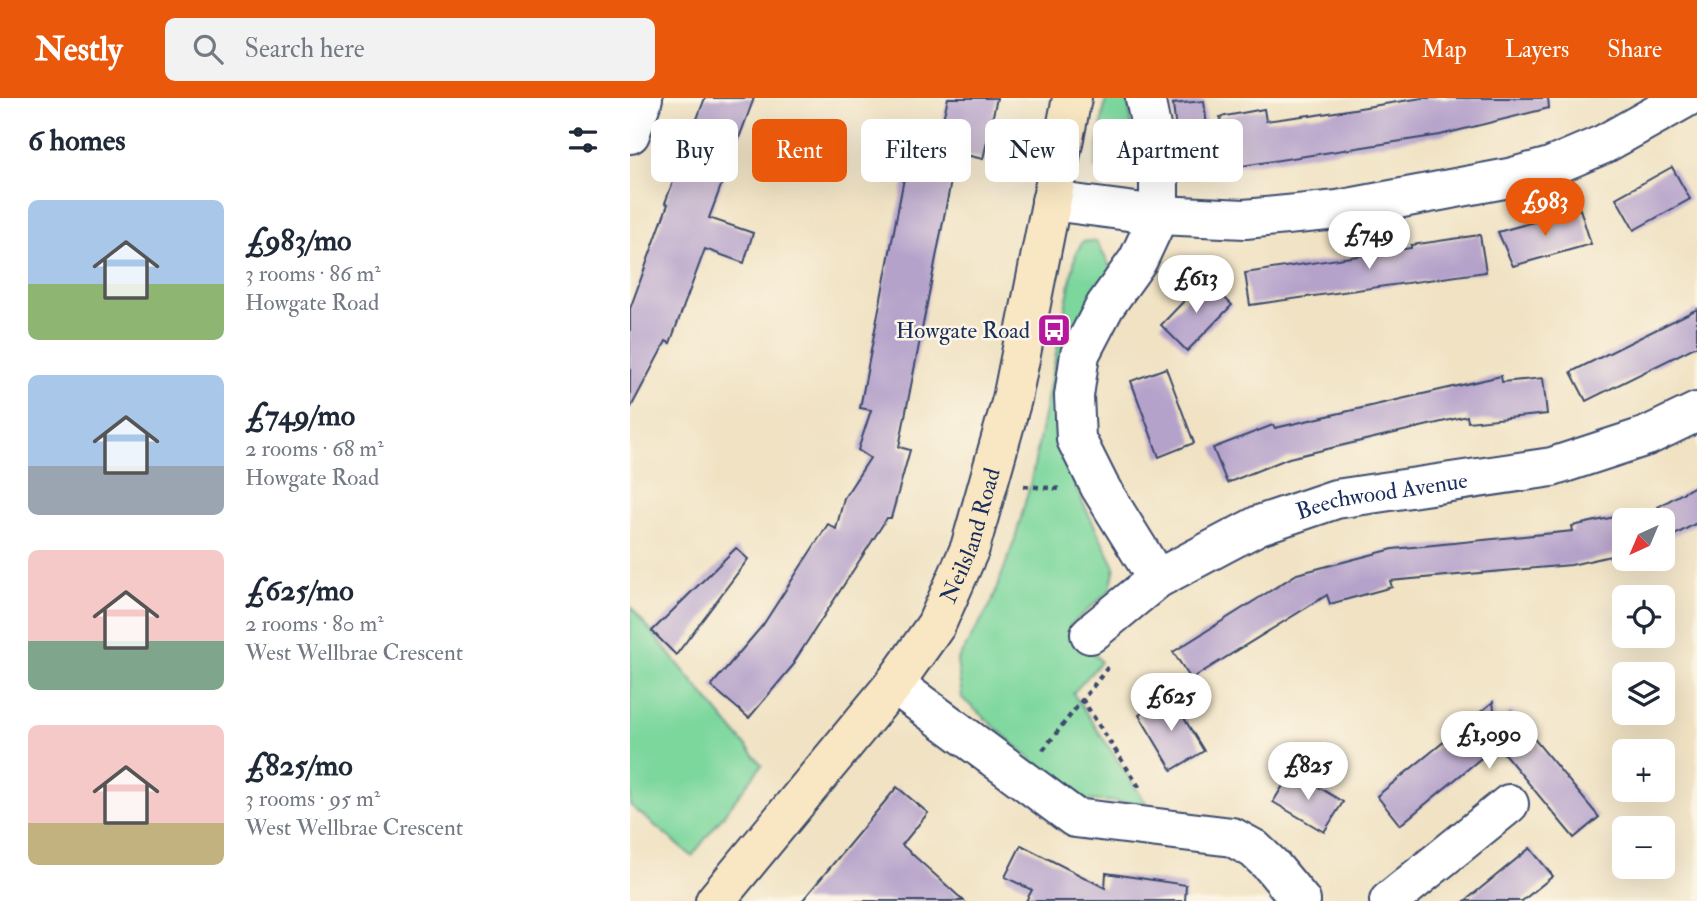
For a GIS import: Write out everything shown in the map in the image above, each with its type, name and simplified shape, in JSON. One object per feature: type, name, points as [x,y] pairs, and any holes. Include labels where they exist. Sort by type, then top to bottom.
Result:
[{"type":"street","points":[[630,134],[643,98]]},
{"type":"street","name":"Neilsland Road","points":[[715,901],[894,684],[936,625],[970,548],[1012,399],[1072,98]]},
{"type":"street","points":[[1144,98],[1159,165],[1159,215],[1138,260],[1105,306],[1080,354],[1074,396],[1076,439],[1104,494],[1157,579]]},
{"type":"street","points":[[1051,201],[1159,215],[1245,219],[1325,211],[1509,178],[1549,167],[1604,144],[1686,98]]},
{"type":"street","name":"Beechwood Avenue","points":[[1101,648],[1157,579],[1259,525],[1336,499],[1552,467],[1647,436],[1697,412]]},
{"type":"street","points":[[894,684],[1075,818],[1232,837],[1254,849],[1301,901]]},
{"type":"street","points":[[1389,901],[1509,804]]},
{"type":"path","points":[[989,483],[1104,494]]},
{"type":"path","points":[[1021,779],[1082,699],[1101,648]]},
{"type":"path","points":[[1082,699],[1166,829]]},
{"type":"green space","points":[[1106,98],[1128,98],[1130,119],[1102,119]]},
{"type":"green space","points":[[1083,241],[1097,242],[1113,272],[1056,412],[1062,455],[1115,567],[1110,590],[1071,625],[1101,662],[1073,693],[1146,803],[1077,800],[962,698],[957,661],[991,604],[1015,539],[1031,481],[1076,253]]},
{"type":"green space","points":[[630,606],[762,765],[692,856],[630,805]]},
{"type":"building","points":[[705,98],[754,98],[738,141],[738,119],[697,119]]},
{"type":"building","points":[[948,98],[997,98],[992,119],[985,119],[983,159],[971,156],[971,119],[943,119]]},
{"type":"building","points":[[1422,98],[1548,98],[1549,108],[1440,135],[1243,166],[1243,119],[1220,117],[1264,109],[1266,121]]},
{"type":"building","points":[[1204,101],[1206,119],[1175,119],[1173,104]]},
{"type":"building","points":[[1672,167],[1690,199],[1634,230],[1616,198]]},
{"type":"building","points":[[673,182],[722,182],[709,218],[753,233],[744,263],[705,249],[670,343],[666,341],[630,409],[630,309],[668,204],[665,203]]},
{"type":"building","points":[[903,182],[951,182],[899,447],[910,450],[891,518],[887,518],[795,663],[749,718],[711,686],[763,625],[828,524],[836,529],[844,498],[870,458],[858,450],[871,410],[860,408]]},
{"type":"building","points":[[1580,209],[1591,244],[1513,266],[1498,232]]},
{"type":"building","points":[[1480,235],[1486,272],[1250,305],[1245,273]]},
{"type":"building","points":[[1205,279],[1232,305],[1187,351],[1161,325]]},
{"type":"building","points":[[1697,309],[1697,346],[1586,401],[1571,372]]},
{"type":"building","points":[[1166,368],[1194,443],[1159,457],[1131,381]]},
{"type":"building","points":[[1501,376],[1502,382],[1543,378],[1547,414],[1468,422],[1467,416],[1289,458],[1227,483],[1213,448],[1273,425],[1275,428]]},
{"type":"building","points":[[1697,485],[1697,523],[1675,535],[1675,508],[1658,507]]},
{"type":"building","points":[[1612,518],[1612,556],[1571,565],[1390,581],[1392,587],[1330,604],[1327,595],[1191,679],[1173,652],[1297,574],[1393,549],[1573,531],[1572,526]]},
{"type":"building","points":[[736,548],[748,559],[676,655],[652,631]]},
{"type":"building","points":[[1170,695],[1204,751],[1172,770],[1139,715]]},
{"type":"building","points":[[1493,702],[1496,723],[1511,711],[1599,817],[1574,838],[1497,745],[1400,825],[1377,796]]},
{"type":"building","points":[[1292,771],[1343,802],[1324,832],[1273,802]]},
{"type":"building","points":[[897,787],[928,813],[902,845],[964,901],[802,901]]},
{"type":"building","points":[[1021,845],[1105,888],[1106,873],[1186,885],[1185,901],[1026,901],[1032,890],[1005,877]]},
{"type":"building","points":[[1530,848],[1553,876],[1522,901],[1465,901]]},
{"type":"place","name":"Howgate Road","points":[[1054,330]]}]
